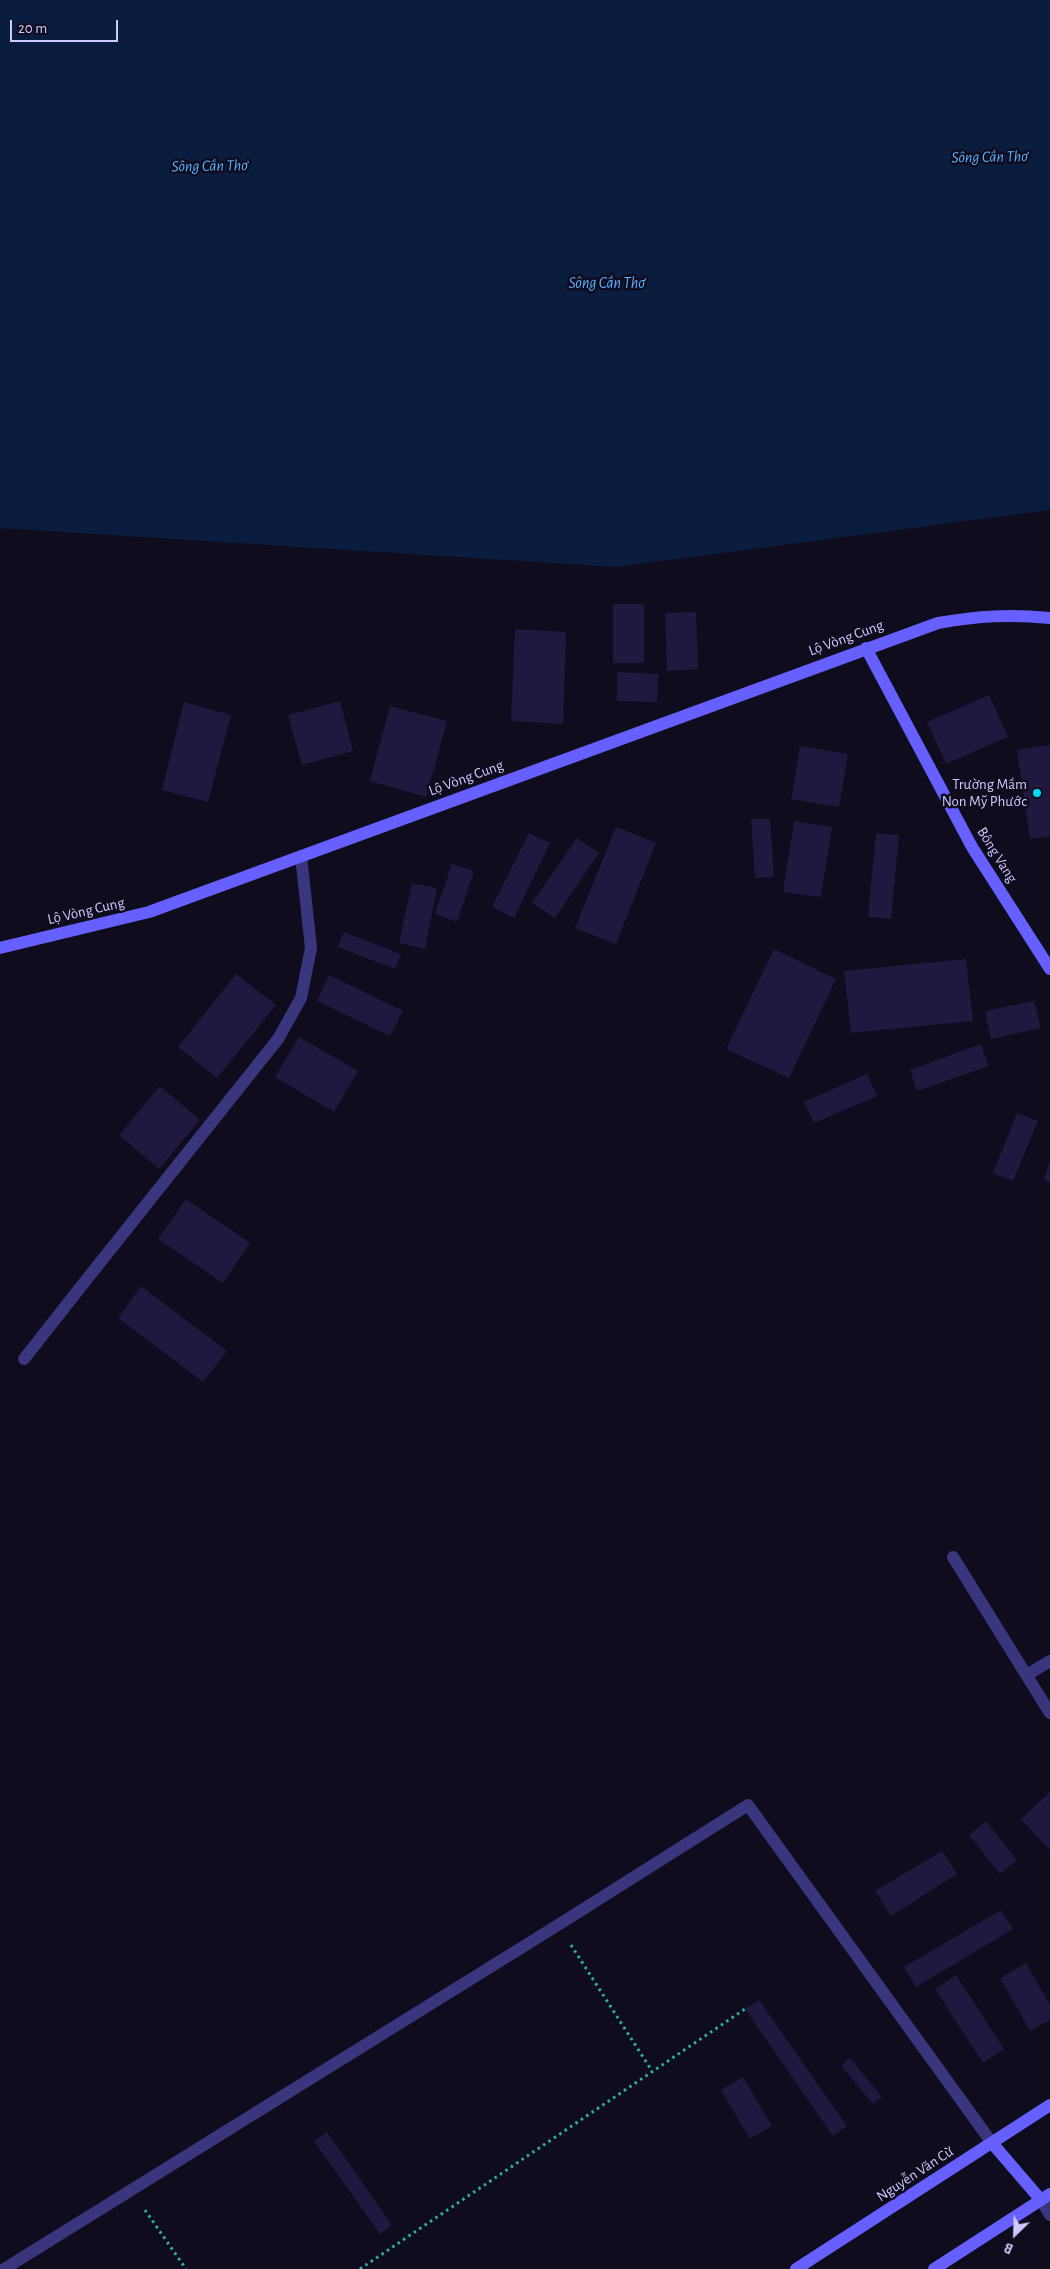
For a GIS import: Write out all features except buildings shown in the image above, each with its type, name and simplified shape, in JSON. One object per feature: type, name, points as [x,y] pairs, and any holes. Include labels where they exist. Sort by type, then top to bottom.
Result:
[{"type":"main road","name":"Lộ Vòng Cung","points":[[0,948],[149,912],[938,623],[980,616],[1021,615],[1050,618]]},
{"type":"main road","name":"Bông Vang","points":[[866,648],[972,847],[1050,969]]},
{"type":"main road","name":"Nguyễn Văn Cừ","points":[[796,2269],[1050,2105]]},
{"type":"main road","points":[[934,2269],[1046,2197],[992,2143]]},
{"type":"street","points":[[24,1359],[278,1039],[301,998],[311,948],[301,856]]},
{"type":"street","points":[[953,1557],[1050,1714]]},
{"type":"street","points":[[1027,1675],[1050,1661]]},
{"type":"street","points":[[4,2269],[748,1805],[992,2143]]},
{"type":"street","points":[[1046,2197],[1050,2215]]},
{"type":"path","points":[[558,1925],[652,2071]]},
{"type":"path","points":[[360,2269],[745,2009]]},
{"type":"path","points":[[131,2190],[186,2269]]},
{"type":"water","name":"Sông Cần Thơ","points":[[0,0],[1050,0],[1050,510],[616,567],[0,528]]},
{"type":"place","name":"Trường Mầm Non Mỹ Phước","points":[[1037,793]]}]
